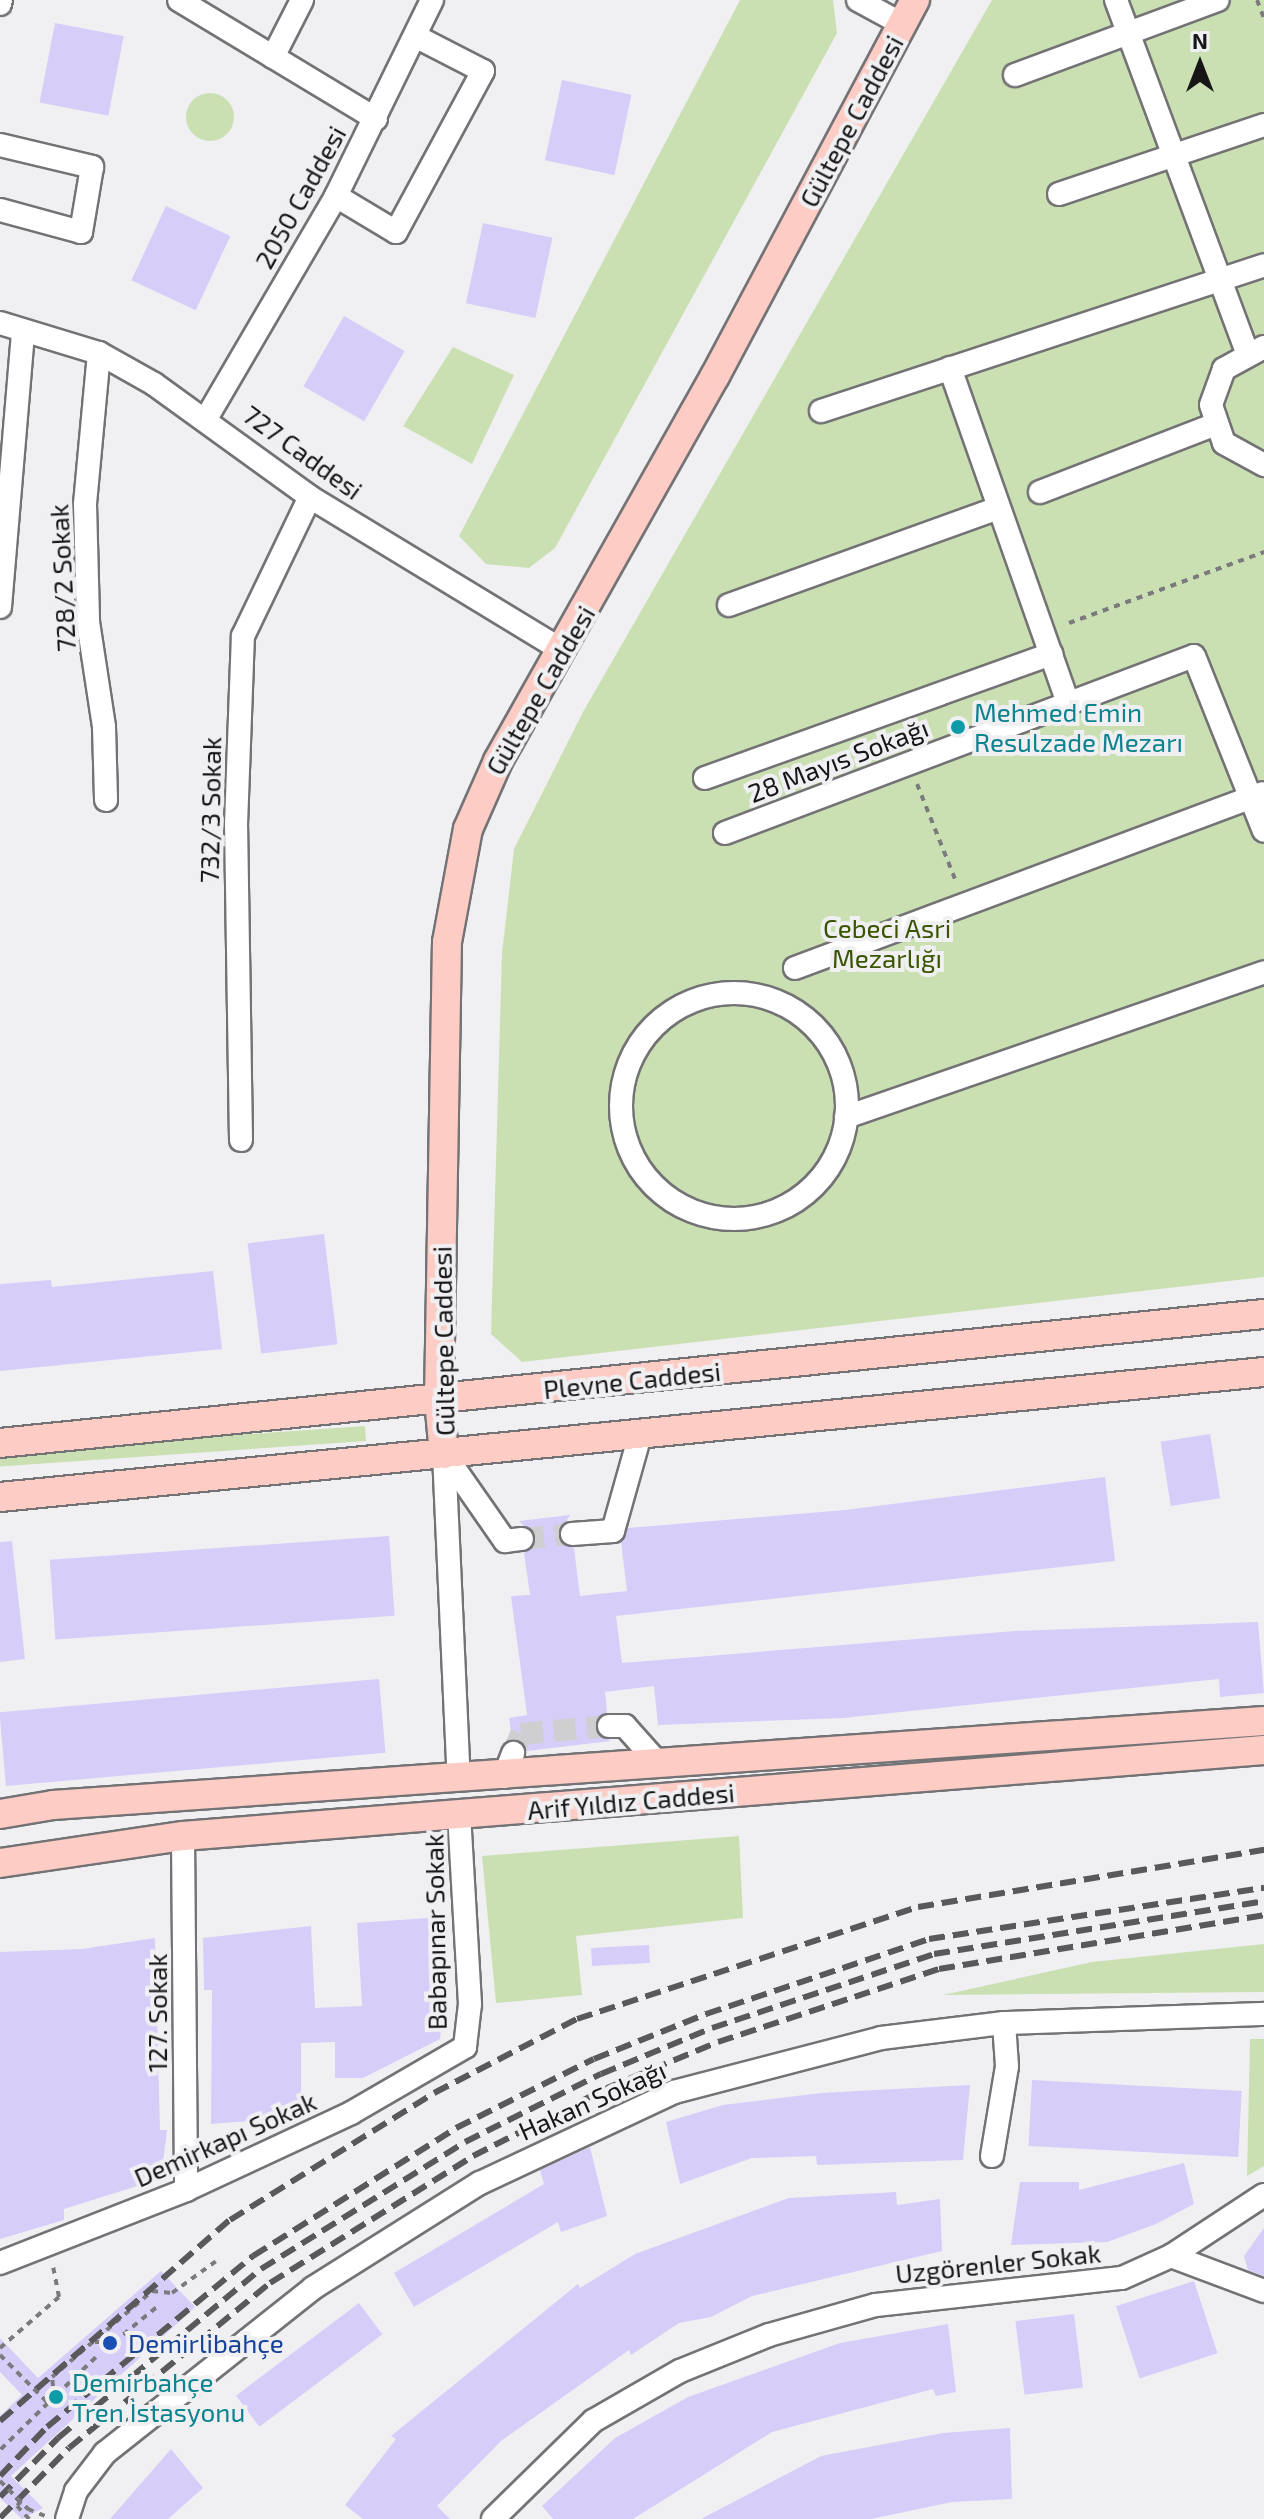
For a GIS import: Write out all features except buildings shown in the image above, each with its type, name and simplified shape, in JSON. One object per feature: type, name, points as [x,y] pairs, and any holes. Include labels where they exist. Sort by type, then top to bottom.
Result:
[{"type":"main road","name":"Gültepe Caddesi","points":[[444,1454],[439,1400],[447,942],[453,880],[480,796],[563,651],[909,12]]},
{"type":"main road","name":"Plevne Caddesi","points":[[0,1443],[1264,1314]]},
{"type":"main road","points":[[0,1497],[1264,1372]]},
{"type":"main road","name":"Arif Yıldız Caddesi","points":[[0,1814],[53,1805],[459,1779],[508,1765],[659,1764],[1264,1721]]},
{"type":"main road","name":"Arif Yıldız Caddesi","points":[[0,1863],[183,1836],[1264,1750]]},
{"type":"street","points":[[179,0],[376,119]]},
{"type":"street","points":[[273,57],[302,0]]},
{"type":"street","name":"2050 Caddesi","points":[[207,417],[336,196],[432,0]]},
{"type":"street","points":[[1116,0],[1220,279],[1256,349],[1224,369],[1215,386],[1214,425],[1237,456],[1264,465]]},
{"type":"street","points":[[1015,75],[1218,0]]},
{"type":"street","points":[[868,3],[909,12]]},
{"type":"street","points":[[336,196],[396,232],[483,71],[415,36]]},
{"type":"street","points":[[1059,194],[1264,125]]},
{"type":"street","points":[[0,145],[92,167],[81,232],[0,210]]},
{"type":"street","points":[[821,411],[1264,265]]},
{"type":"street","name":"727 Caddesi","points":[[0,323],[99,353],[207,417],[310,497],[563,651]]},
{"type":"street","points":[[0,607],[23,331]]},
{"type":"street","name":"728/2 Sokak","points":[[99,353],[85,504],[88,622],[104,727],[106,800]]},
{"type":"street","points":[[950,368],[1068,703]]},
{"type":"street","points":[[1040,492],[1214,425]]},
{"type":"street","name":"732/3 Sokak","points":[[241,1140],[236,825],[243,636],[310,497]]},
{"type":"street","points":[[729,605],[998,508]]},
{"type":"street","points":[[705,778],[1052,654]]},
{"type":"street","name":"28 Mayıs Sokağı","points":[[725,833],[1194,656],[1257,795]]},
{"type":"street","points":[[795,968],[1257,795],[1264,831]]},
{"type":"street","points":[[846,1117],[1264,972]]},
{"type":"street","points":[[723,993],[762,996],[798,1011],[826,1038],[842,1070],[846,1117],[825,1173],[800,1199],[767,1214],[731,1219],[695,1212],[663,1194],[639,1167],[623,1132],[621,1093],[632,1056],[647,1035],[686,1003],[723,993]]},
{"type":"street","points":[[572,1534],[613,1531],[640,1435]]},
{"type":"street","points":[[444,1454],[505,1541],[522,1539]]},
{"type":"street","points":[[444,1454],[459,1779]]},
{"type":"street","points":[[609,1726],[625,1726],[659,1764]]},
{"type":"street","name":"Babapınar Sokak","points":[[459,1815],[470,2004],[465,2047]]},
{"type":"street","name":"127. Sokak","points":[[183,1836],[186,2190]]},
{"type":"street","name":"Hakan Sokağı","points":[[67,2519],[76,2491],[105,2453],[166,2399],[313,2288],[480,2183],[674,2092],[771,2062],[881,2038],[1004,2023],[1264,2014]]},
{"type":"street","points":[[992,2156],[1007,2066],[1004,2023]]},
{"type":"street","name":"Demirkapı Sokak","points":[[0,2263],[186,2190],[351,2113],[465,2047]]},
{"type":"street","name":"Uzgörenler Sokak","points":[[493,2519],[593,2421],[680,2371],[769,2335],[876,2305],[957,2291],[1122,2278],[1171,2256],[1264,2195]]},
{"type":"street","points":[[1171,2256],[1264,2291]]},
{"type":"path","points":[[1257,0],[1264,18]]},
{"type":"path","points":[[1069,623],[1264,552]]},
{"type":"path","points":[[909,763],[965,904]]},
{"type":"path","points":[[0,2348],[59,2297],[50,2245]]},
{"type":"path","points":[[54,2398],[52,2377],[152,2291],[178,2288],[216,2261]]},
{"type":"path","points":[[93,2342],[114,2342],[158,2306]]},
{"type":"path","points":[[0,2355],[48,2403]]},
{"type":"path","points":[[0,2450],[97,2356]]},
{"type":"path","points":[[0,2481],[36,2514]]},
{"type":"path","points":[[21,2501],[17,2506],[29,2519]]},
{"type":"green space","points":[[740,0],[833,0],[837,33],[555,548],[529,568],[486,564],[459,536]]},
{"type":"green space","name":"Cebeci Asri Mezarlığı","points":[[992,0],[1264,0],[1264,1277],[522,1362],[491,1334],[502,953],[514,849],[583,712]]},
{"type":"green space","points":[[210,93],[227,100],[234,117],[227,134],[210,141],[193,134],[186,117],[193,100]]},
{"type":"green space","points":[[453,347],[514,375],[472,464],[403,426]]},
{"type":"green space","points":[[365,1426],[366,1441],[0,1467],[0,1452]]},
{"type":"green space","points":[[739,1836],[743,1918],[576,1936],[582,1995],[496,2003],[482,1856]]},
{"type":"green space","points":[[1264,1944],[1264,1992],[943,1995],[1092,1962]]},
{"type":"green space","points":[[1250,2039],[1264,2039],[1264,2166],[1247,2176]]},
{"type":"tunnel","points":[[522,1539],[572,1534]]},
{"type":"tunnel","points":[[513,1753],[521,1734],[609,1726]]},
{"type":"railway","points":[[0,2421],[230,2220],[434,2093],[577,2019],[918,1907],[1264,1850]]},
{"type":"railway","points":[[0,2476],[47,2427],[253,2256],[456,2128],[594,2059],[706,2014],[929,1939],[1264,1888]]},
{"type":"railway","points":[[0,2497],[58,2438],[261,2269],[465,2142],[601,2074],[712,2028],[934,1954],[1264,1901]]},
{"type":"railway","points":[[0,2518],[69,2448],[270,2283],[473,2156],[607,2088],[718,2042],[939,1969],[1264,1915]]},
{"type":"place","name":"Mehmed Emin Resulzade Mezarı","points":[[958,727]]},
{"type":"place","name":"Demirlibahçe","points":[[110,2343]]},
{"type":"place","name":"Demirbahçe Tren İstasyonu","points":[[56,2397]]}]
